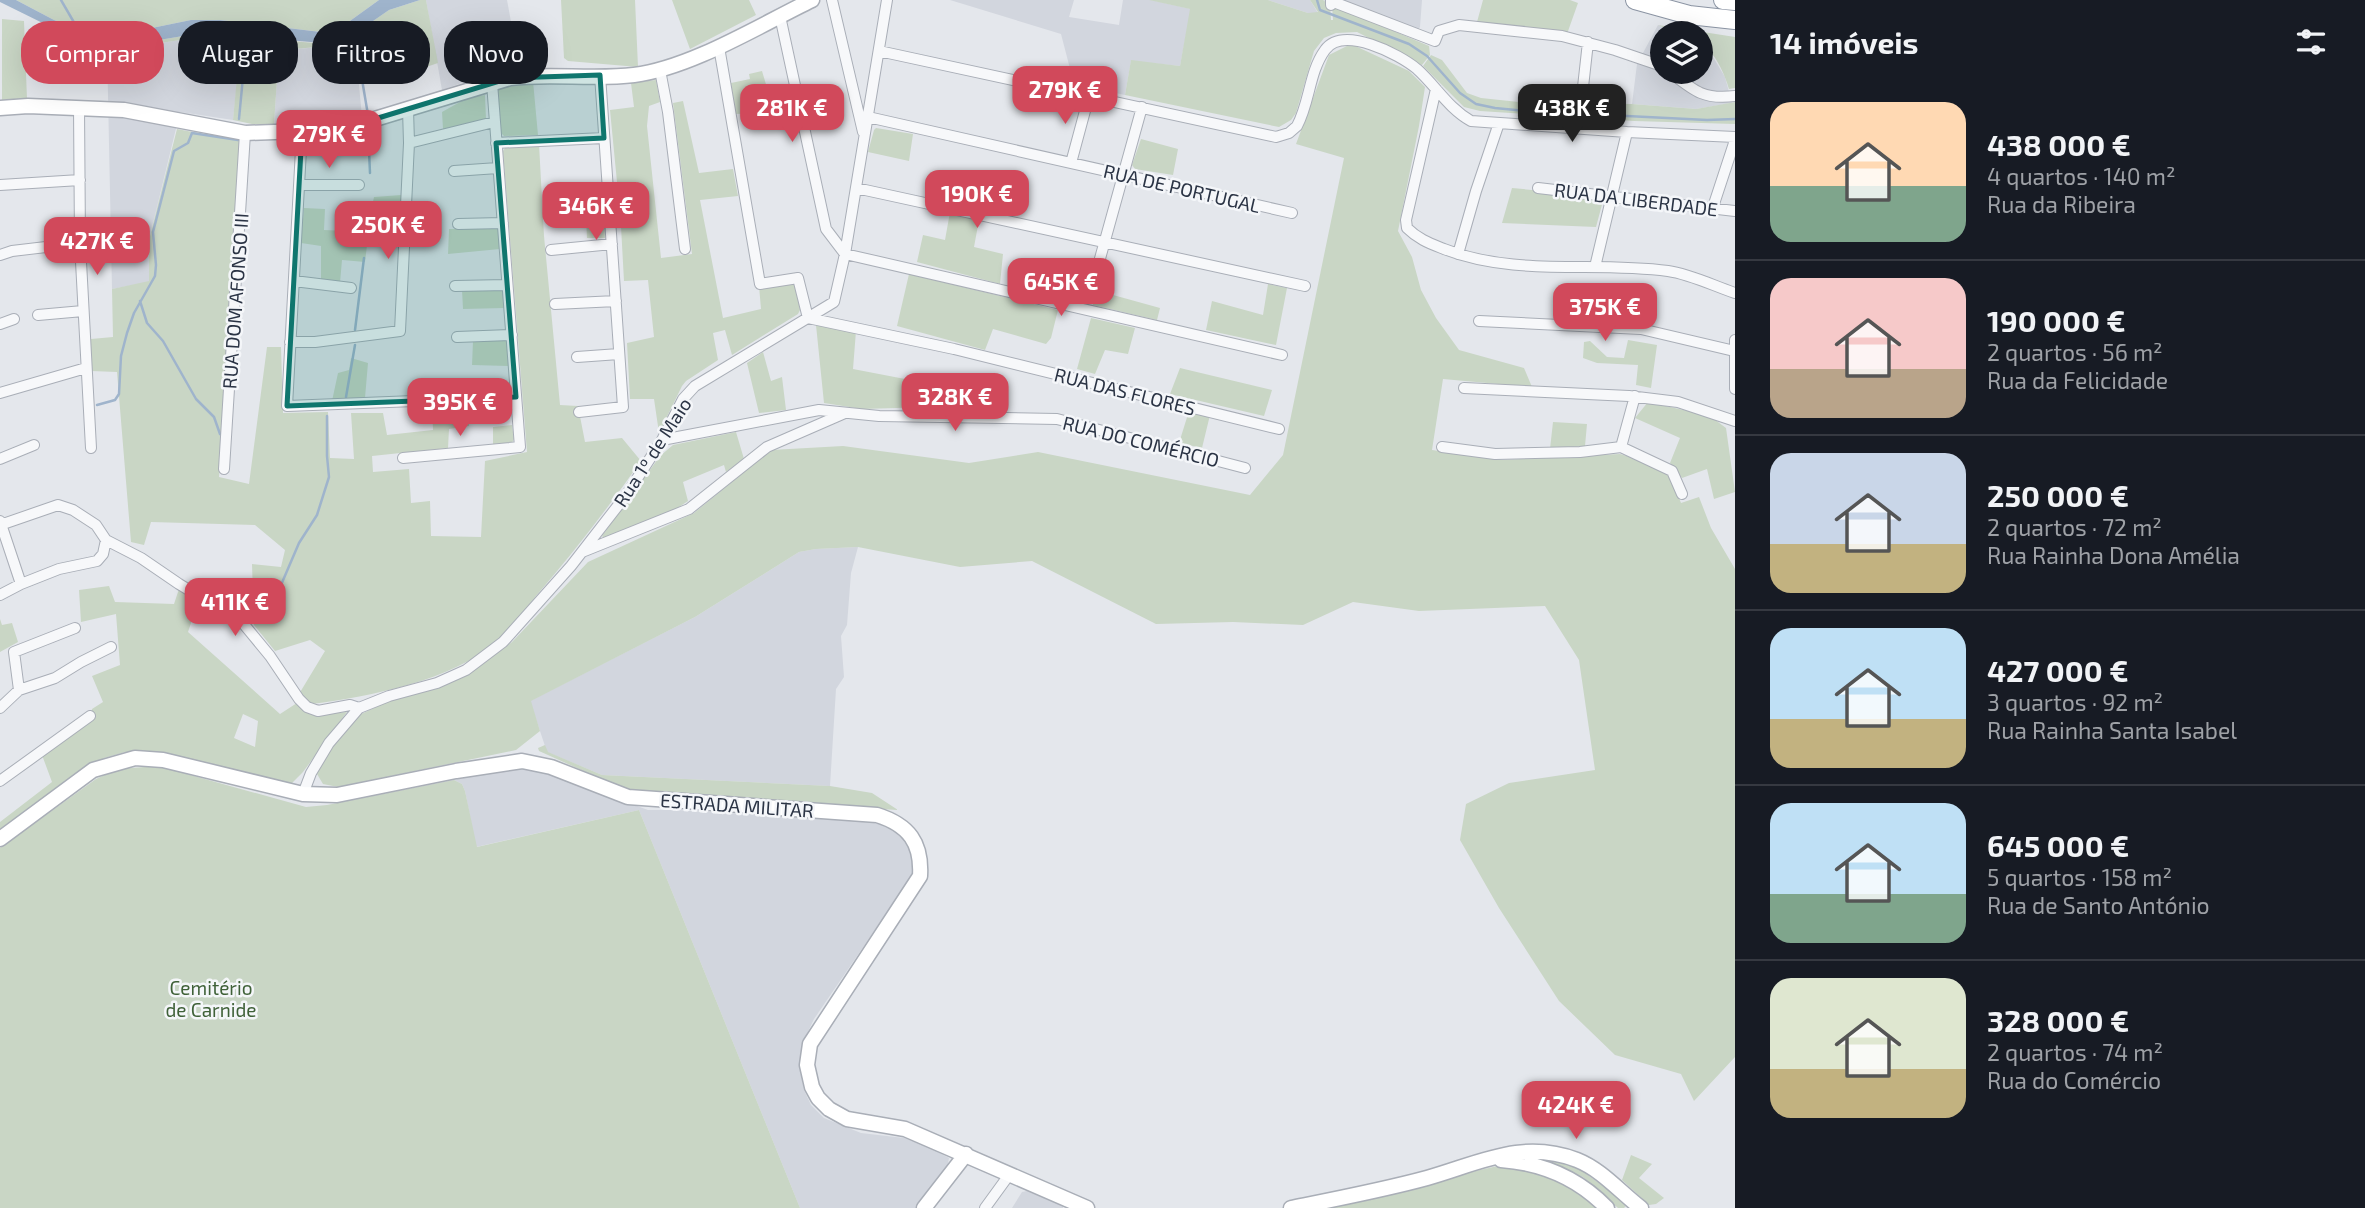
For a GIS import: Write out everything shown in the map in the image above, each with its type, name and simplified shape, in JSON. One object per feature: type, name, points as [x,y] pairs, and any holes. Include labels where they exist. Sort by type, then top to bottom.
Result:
[{"type":"highway","points":[[1635,0],[1689,15],[1735,20]]},
{"type":"highway","points":[[1723,0],[1735,1]]},
{"type":"street","points":[[548,76],[633,75],[660,70],[719,47],[812,0]]},
{"type":"street","points":[[832,0],[864,137]]},
{"type":"street","name":"Rua 1º de Maio","points":[[303,794],[310,773],[329,743],[359,708],[389,696],[437,683],[466,670],[503,642],[582,552],[627,494],[662,440],[683,398],[695,386],[834,302],[845,254],[887,0]]},
{"type":"street","points":[[1331,2],[1435,41],[1439,31],[1459,25],[1562,36],[1650,62]]},
{"type":"street","points":[[780,16],[826,229],[845,254],[1282,355]]},
{"type":"street","points":[[879,51],[1270,136],[1285,135],[1294,130],[1300,121],[1324,51],[1336,40],[1359,40],[1409,64],[1436,89],[1456,113],[1471,121],[1735,138],[1713,208]]},
{"type":"street","points":[[1582,96],[1588,42]]},
{"type":"street","points":[[719,47],[761,284],[798,278],[808,317]]},
{"type":"street","points":[[660,70],[668,112],[685,249]]},
{"type":"street","points":[[579,412],[623,407],[600,75]]},
{"type":"street","points":[[0,108],[79,107],[138,111],[246,133],[302,131],[365,122],[489,84]]},
{"type":"street","points":[[403,458],[520,447],[492,84]]},
{"type":"street","points":[[1685,84],[1714,99],[1735,96]]},
{"type":"street","points":[[1436,89],[1406,220],[1407,228],[1417,238],[1485,262],[1671,271],[1735,293]]},
{"type":"street","points":[[1071,163],[1089,96]]},
{"type":"street","points":[[79,107],[80,243],[91,448]]},
{"type":"street","points":[[1096,273],[1142,107]]},
{"type":"street","points":[[290,342],[315,342],[400,331],[409,143],[408,109]]},
{"type":"street","name":"RUA DE PORTUGAL","points":[[868,117],[1292,213]]},
{"type":"street","points":[[409,143],[494,122]]},
{"type":"street","points":[[1458,254],[1499,123]]},
{"type":"street","points":[[302,131],[287,406],[516,397]]},
{"type":"street","points":[[1595,267],[1627,132]]},
{"type":"street","name":"RUA DOM AFONSO III","points":[[224,469],[246,133]]},
{"type":"street","points":[[496,143],[604,138]]},
{"type":"street","points":[[454,171],[498,168]]},
{"type":"street","points":[[0,185],[80,180]]},
{"type":"street","points":[[299,185],[359,185]]},
{"type":"street","points":[[856,187],[1305,286]]},
{"type":"street","name":"RUA DA LIBERDADE","points":[[1538,188],[1735,211]]},
{"type":"street","points":[[550,193],[608,190]]},
{"type":"street","points":[[458,225],[503,223]]},
{"type":"street","points":[[0,255],[12,251],[80,243]]},
{"type":"street","points":[[551,250],[612,244]]},
{"type":"street","points":[[294,281],[351,288]]},
{"type":"street","points":[[455,286],[508,285]]},
{"type":"street","points":[[555,304],[616,301]]},
{"type":"street","points":[[38,315],[83,311]]},
{"type":"street","name":"RUA DAS FLORES","points":[[808,317],[954,349],[1279,429]]},
{"type":"street","points":[[0,324],[14,320]]},
{"type":"street","points":[[1479,321],[1641,329],[1734,346],[1735,388]]},
{"type":"street","points":[[457,337],[512,335]]},
{"type":"street","points":[[577,357],[619,354]]},
{"type":"street","points":[[0,393],[86,368]]},
{"type":"street","points":[[1464,388],[1634,396],[1678,402],[1735,421]]},
{"type":"street","points":[[1621,447],[1634,396]]},
{"type":"street","name":"RUA DO COMÉRCIO","points":[[662,440],[818,410],[879,416],[1057,419],[1245,468]]},
{"type":"street","points":[[582,552],[689,509],[767,447],[846,412]]},
{"type":"street","points":[[0,459],[34,445]]},
{"type":"street","points":[[1442,447],[1495,454],[1580,452],[1621,447],[1672,471],[1682,494]]},
{"type":"street","points":[[21,584],[0,523],[58,505],[73,510],[96,525],[106,540],[141,558],[242,622],[307,707],[318,711],[350,705],[359,708]]},
{"type":"street","points":[[0,595],[59,569],[97,561],[103,554],[106,540]]},
{"type":"street","points":[[19,690],[14,652],[75,628]]},
{"type":"street","points":[[0,708],[19,690],[55,678],[111,647]]},
{"type":"street","points":[[0,780],[90,716]]},
{"type":"street","name":"ESTRADA MILITAR","points":[[0,839],[93,770],[135,758],[163,760],[303,794],[337,795],[522,761],[551,767],[628,797],[877,815],[894,820],[912,836],[921,858],[920,876],[810,1044],[807,1065],[812,1087],[829,1109],[846,1119],[905,1129],[1087,1208]]},
{"type":"street","points":[[1291,1208],[1428,1178],[1523,1150],[1560,1154],[1580,1161],[1598,1172],[1641,1208]]},
{"type":"street","points":[[924,1208],[966,1154]]},
{"type":"street","points":[[1490,1159],[1520,1161],[1548,1168],[1574,1181],[1607,1208]]},
{"type":"street","points":[[985,1208],[1009,1175]]},
{"type":"highlighted area","points":[[600,75],[604,138],[496,143],[516,397],[287,406],[302,131],[365,122],[510,78]]},
{"type":"shaded area","points":[[426,0],[507,0],[511,21],[444,21],[444,84],[458,84],[442,90]]},
{"type":"shaded area","points":[[950,0],[1074,0],[1069,17],[1119,25],[1123,0],[1151,0],[1191,9],[1180,66],[1131,61],[1125,95],[1074,84],[1061,34]]},
{"type":"shaded area","points":[[1268,0],[1310,0],[1318,13],[1308,13]]},
{"type":"shaded area","points":[[1323,0],[1422,0],[1420,27],[1413,38]]},
{"type":"shaded area","points":[[178,40],[178,84],[237,84],[233,120],[180,112],[149,240],[149,282],[112,289],[108,84],[164,84],[164,42]]},
{"type":"shaded area","points":[[1650,40],[1650,84],[1713,84],[1713,57],[1725,77],[1732,103],[1696,109],[1632,104],[1637,64]]},
{"type":"shaded area","points":[[312,48],[312,84],[359,84],[362,117],[274,124],[277,84],[298,84],[298,49]]},
{"type":"shaded area","points":[[858,547],[851,573],[847,625],[841,636],[844,677],[836,689],[830,786],[602,775],[547,752],[530,701],[695,617],[799,552]]},
{"type":"shaded area","points":[[525,765],[648,810],[870,822],[889,827],[906,841],[913,855],[914,869],[909,880],[814,1019],[803,1042],[799,1066],[804,1090],[811,1105],[824,1118],[861,1133],[904,1138],[949,1158],[947,1168],[916,1208],[800,1208],[639,810],[476,847],[465,791],[462,784],[454,780]]},
{"type":"shaded area","points":[[1027,1191],[1063,1208],[1012,1208],[1022,1192]]},
{"type":"green space","points":[[16,0],[379,0],[350,21],[312,21],[312,31],[298,29],[298,21],[191,20],[164,26],[164,21],[54,20]]},
{"type":"green space","points":[[426,0],[430,21],[373,21],[389,10]]},
{"type":"green space","points":[[561,0],[635,0],[638,67],[568,61],[564,58]]},
{"type":"green space","points":[[672,0],[749,0],[756,15],[690,49]]},
{"type":"green space","points":[[1149,0],[1268,0],[1308,13],[1318,12],[1310,0],[1323,0],[1330,5],[1331,20],[1332,5],[1429,46],[1430,55],[1422,65],[1357,32],[1336,33],[1324,38],[1314,51],[1296,113],[1291,120],[1279,127],[1125,95],[1131,60],[1180,66],[1190,9]]},
{"type":"green space","points":[[1483,0],[1570,0],[1578,3],[1567,34],[1477,22]]},
{"type":"green space","points":[[2,19],[24,21],[21,21],[21,84],[26,84],[27,99],[2,100]]},
{"type":"green space","points":[[430,21],[438,63],[430,66]]},
{"type":"green space","points":[[1713,34],[1735,37],[1735,88],[1729,89],[1715,58]]},
{"type":"green space","points":[[178,37],[178,40],[164,42],[164,39]]},
{"type":"green space","points":[[298,42],[312,43],[312,47],[298,49]]},
{"type":"green space","points":[[1351,44],[1409,71],[1425,87],[1398,231],[1412,257],[1421,290],[1436,318],[1459,350],[1524,368],[1532,387],[1443,379],[1432,450],[1502,460],[1620,454],[1640,460],[1670,475],[1681,503],[1699,497],[1711,528],[1735,569],[1735,1057],[1694,1101],[1681,1074],[1615,1055],[1559,1001],[1499,908],[1460,840],[1466,804],[1509,783],[1595,770],[1579,660],[1545,606],[1419,611],[1353,602],[1303,625],[1233,622],[1156,624],[1032,561],[960,567],[858,547],[816,549],[799,552],[695,617],[531,701],[540,731],[516,750],[338,787],[323,784],[317,774],[319,764],[359,715],[389,701],[441,687],[476,669],[512,642],[588,562],[694,513],[771,450],[843,446],[969,463],[1038,452],[1250,495],[1283,455],[1344,158],[1296,144],[1329,55]]},
{"type":"green space","points":[[1431,55],[1442,60],[1467,93],[1481,98],[1528,103],[1632,104],[1696,109],[1735,102],[1735,124],[1634,121],[1480,111],[1464,107],[1423,66]]},
{"type":"green space","points":[[762,71],[768,91],[759,93],[763,113],[735,114],[731,83],[750,79],[749,74]]},
{"type":"green space","points":[[656,80],[660,102],[649,106],[647,126],[661,258],[692,254],[673,103],[683,101],[699,173],[733,169],[738,196],[700,200],[723,318],[761,309],[759,286],[791,283],[796,286],[800,310],[798,314],[732,355],[725,330],[713,333],[718,360],[686,381],[659,433],[654,399],[630,399],[627,343],[654,337],[648,280],[624,281],[620,208],[638,202],[637,182],[617,182],[610,110],[634,107],[631,83]]},
{"type":"green space","points":[[236,84],[277,84],[274,124],[252,124],[233,120]]},
{"type":"green space","points":[[533,84],[538,135],[504,136],[500,132],[498,91],[501,87]]},
{"type":"green space","points":[[485,95],[486,119],[443,129],[442,112],[467,98]]},
{"type":"green space","points":[[876,128],[913,134],[909,161],[868,152]]},
{"type":"green space","points":[[177,129],[239,141],[239,183],[219,477],[249,484],[267,347],[281,347],[283,413],[328,412],[330,458],[354,459],[351,413],[383,413],[387,435],[433,430],[432,406],[468,404],[469,426],[449,429],[448,448],[372,456],[373,472],[409,469],[411,503],[430,501],[431,536],[481,537],[485,461],[527,452],[503,151],[505,148],[539,144],[544,236],[560,405],[578,406],[585,442],[622,438],[641,461],[590,530],[513,625],[479,655],[457,667],[410,684],[312,704],[299,694],[325,651],[310,640],[275,651],[254,625],[252,564],[281,567],[285,550],[255,525],[151,522],[144,545],[131,542],[117,372],[91,371],[91,339],[113,337],[112,289],[149,281],[149,240]]},
{"type":"green space","points":[[1141,139],[1178,149],[1173,175],[1135,169],[1132,165]]},
{"type":"green space","points":[[1512,188],[1604,197],[1596,227],[1502,223]]},
{"type":"green space","points":[[401,195],[400,226],[369,229],[365,262],[342,260],[340,283],[321,282],[321,246],[301,243],[304,208],[325,209],[324,230],[348,231],[352,212],[371,211],[374,197]]},
{"type":"green space","points":[[603,196],[605,238],[587,238],[586,218],[568,219],[567,198]]},
{"type":"green space","points":[[950,212],[979,220],[974,247],[1003,254],[1000,284],[917,262],[923,235],[945,240]]},
{"type":"green space","points":[[498,228],[500,249],[448,254],[449,229]]},
{"type":"green space","points":[[1051,267],[1091,277],[1086,301],[1048,291]]},
{"type":"green space","points":[[909,274],[1058,310],[1051,338],[1046,344],[993,329],[985,350],[897,326]]},
{"type":"green space","points":[[1268,284],[1287,288],[1276,345],[1206,330],[1212,301],[1263,315]]},
{"type":"green space","points":[[503,288],[505,308],[463,309],[462,290]]},
{"type":"green space","points":[[1095,290],[1160,308],[1157,320],[1093,305]]},
{"type":"green space","points":[[1091,318],[1135,328],[1128,354],[1105,350],[1095,374],[1077,369]]},
{"type":"green space","points":[[816,325],[856,331],[853,369],[931,384],[930,407],[862,409],[824,403]]},
{"type":"green space","points":[[1628,340],[1657,345],[1651,388],[1636,385],[1638,365],[1597,363],[1583,358],[1584,342],[1590,341],[1607,357],[1624,358]]},
{"type":"green space","points":[[473,341],[507,342],[508,366],[472,365]]},
{"type":"green space","points":[[763,352],[771,381],[782,377],[786,410],[759,413],[747,363]]},
{"type":"green space","points":[[351,358],[368,363],[365,398],[332,401],[338,373],[349,370]]},
{"type":"green space","points":[[1180,368],[1272,390],[1264,416],[1170,394]]},
{"type":"green space","points":[[1648,402],[1710,416],[1726,428],[1735,492],[1714,499],[1707,469],[1682,478],[1670,463],[1680,438],[1635,418]]},
{"type":"green space","points":[[1189,411],[1210,415],[1202,448],[1179,443]]},
{"type":"green space","points":[[1553,422],[1587,424],[1585,446],[1550,449]]},
{"type":"green space","points":[[512,425],[512,443],[493,444],[493,427]]},
{"type":"green space","points":[[736,432],[744,459],[726,472],[724,465],[683,482],[688,501],[676,509],[606,540],[602,536],[660,456],[673,445]]},
{"type":"green space","points":[[109,586],[115,602],[174,604],[179,589],[198,602],[188,632],[280,714],[297,703],[320,714],[347,712],[292,783],[272,782],[158,752],[125,752],[104,758],[0,829],[0,822],[52,782],[42,755],[90,722],[92,709],[103,702],[92,676],[120,665],[116,614],[81,622],[79,590]],"holes":[[[243,714],[258,721],[255,747],[234,738]]]},
{"type":"green space","points":[[0,619],[2,625],[12,623],[18,642],[0,652]]},
{"type":"green space","points":[[545,745],[548,752],[602,775],[830,786],[872,793],[898,810],[640,793],[617,786],[539,751],[538,748]]},
{"type":"green space","name":"Cemitério de Carnide","points":[[158,766],[306,807],[454,780],[462,784],[465,791],[477,847],[639,810],[800,1208],[0,1208],[0,848],[96,779],[118,769]]},
{"type":"green space","points":[[1631,1155],[1652,1164],[1639,1178],[1664,1198],[1656,1204],[1649,1205],[1622,1180]]},
{"type":"green space","points":[[1544,1156],[1578,1168],[1628,1204],[1624,1208],[1618,1208],[1583,1177],[1541,1158]]},
{"type":"green space","points":[[1502,1165],[1534,1169],[1566,1181],[1599,1208],[1313,1208]]},
{"type":"water","points":[[16,0],[57,21],[39,21],[0,2]]},
{"type":"water","points":[[379,0],[420,0],[389,10],[373,21],[350,21]]},
{"type":"water","points":[[191,20],[228,21],[186,21]]},
{"type":"water","points":[[178,23],[178,37],[164,39],[164,26]]},
{"type":"water","points":[[298,29],[312,31],[312,42],[298,41]]},
{"type":"waterway","points":[[61,0],[73,21]]},
{"type":"waterway","points":[[1317,0],[1320,10],[1409,44],[1427,56],[1460,93],[1476,104],[1527,111],[1735,119]]},
{"type":"waterway","points":[[239,119],[242,84]]},
{"type":"waterway","points":[[363,84],[368,115]]},
{"type":"waterway","points":[[368,128],[370,173]]},
{"type":"waterway","points":[[97,405],[115,400],[119,394],[121,356],[127,333],[134,313],[155,276],[153,232],[174,151],[188,143],[192,133],[238,140]]},
{"type":"waterway","points":[[355,330],[364,258]]},
{"type":"waterway","points":[[140,301],[147,323],[163,341],[196,399],[214,417],[220,434]]},
{"type":"waterway","points":[[346,397],[355,345]]},
{"type":"waterway","points":[[279,617],[281,585],[299,543],[317,515],[329,477],[327,416]]}]
